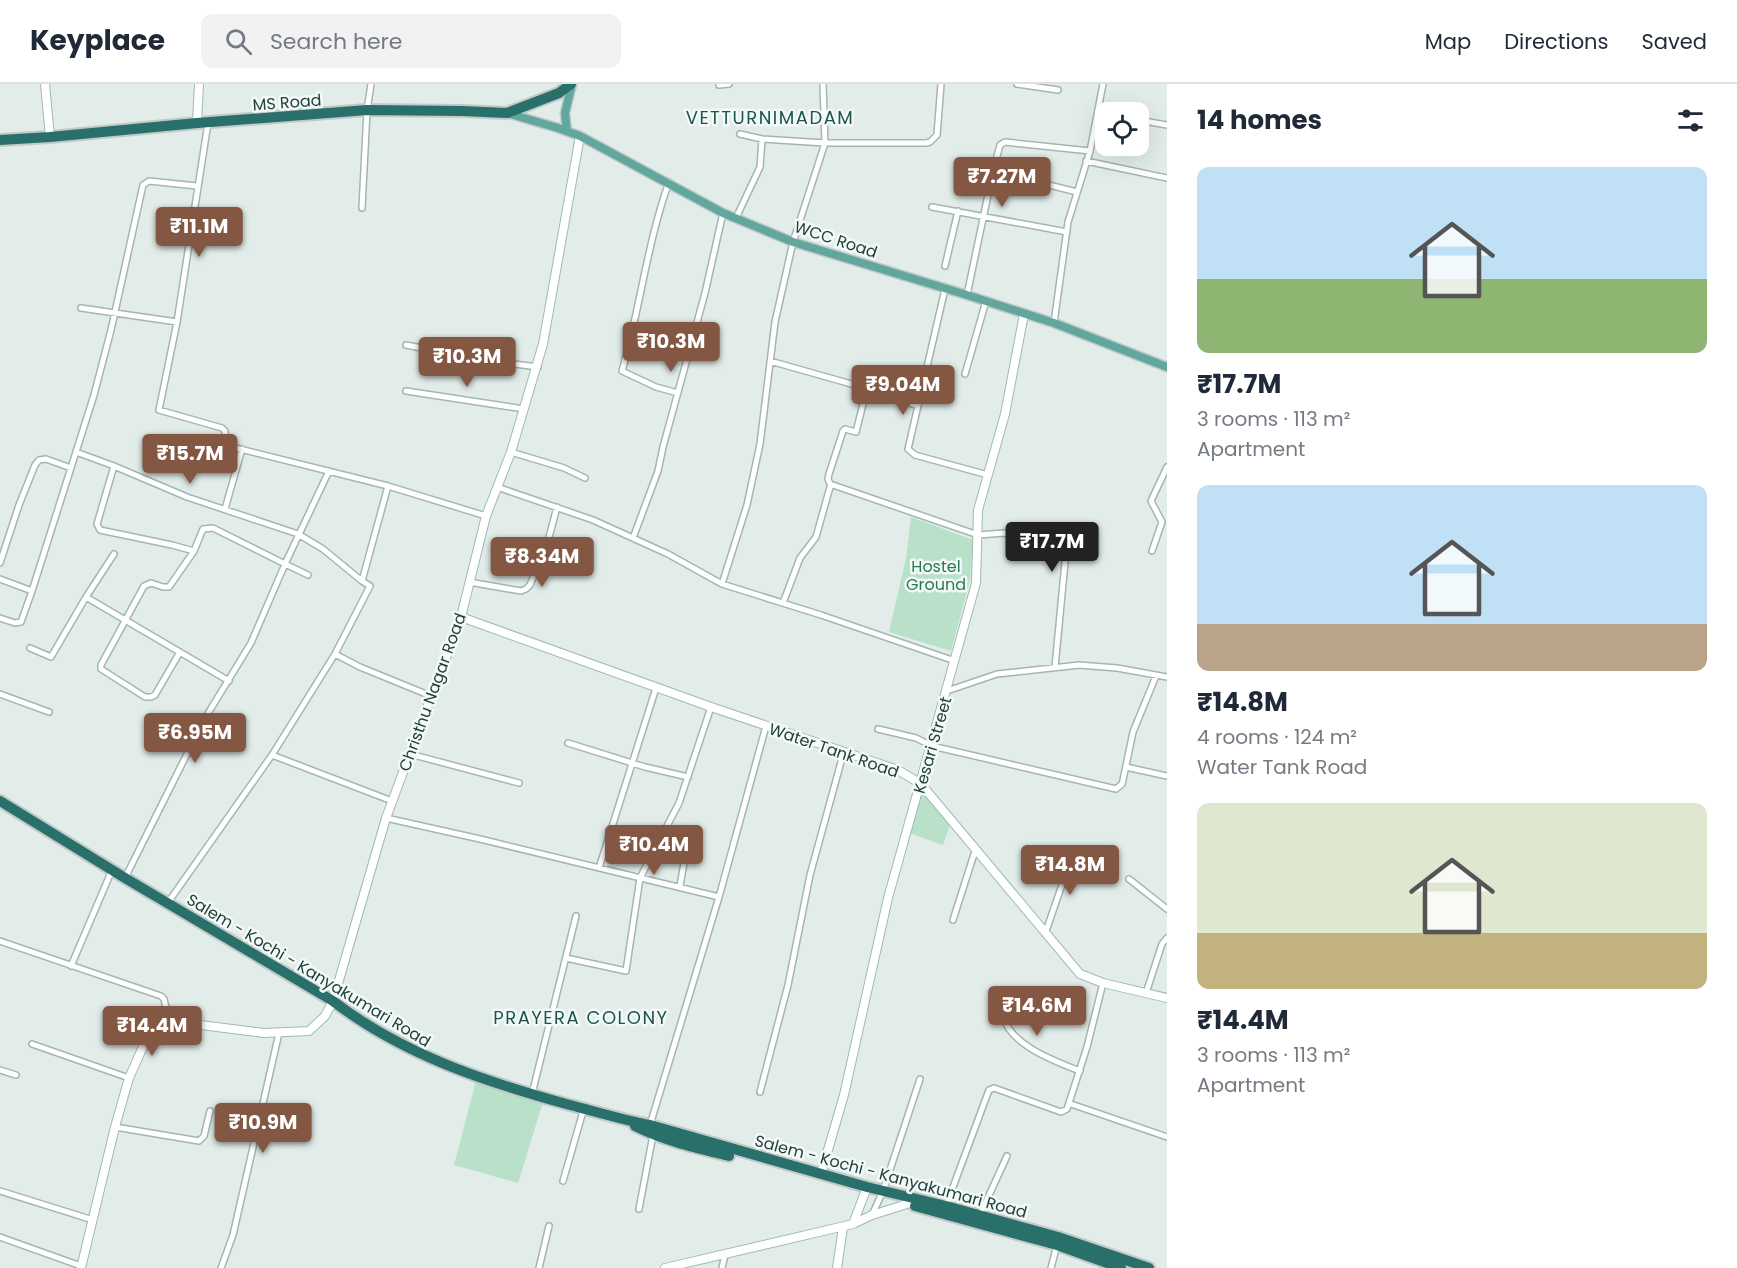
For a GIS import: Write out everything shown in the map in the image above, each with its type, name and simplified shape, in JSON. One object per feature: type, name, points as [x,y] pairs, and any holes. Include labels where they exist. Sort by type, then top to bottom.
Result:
[{"type":"highway","name":"MS Road","points":[[0,140],[367,110],[507,113],[560,93],[571,84]]},
{"type":"highway","name":"Salem - Kochi - Kanyakumari Road","points":[[0,801],[167,904],[333,1001],[356,1018],[407,1048],[442,1064],[532,1094],[623,1120],[688,1146],[881,1194],[946,1206],[980,1215],[1083,1250],[1149,1268]]},
{"type":"highway","name":"Salem - Kochi - Kanyakumari Road","points":[[651,1130],[821,1174],[866,1190]]},
{"type":"highway","name":"Salem - Kochi - Kanyakumari Road","points":[[908,1200],[1057,1245],[1083,1250],[1105,1266],[1121,1268]]},
{"type":"main road","points":[[567,131],[565,113],[571,84]]},
{"type":"main road","name":"WCC Road","points":[[507,113],[580,136],[723,213],[793,242],[967,294],[1054,323],[1167,367]]},
{"type":"street","points":[[45,84],[50,137]]},
{"type":"street","points":[[199,84],[204,158],[197,186],[177,322],[159,410],[222,428],[225,430],[227,444],[242,449],[388,486],[486,516]]},
{"type":"street","points":[[362,208],[367,110],[371,84]]},
{"type":"street","points":[[719,84],[729,84]]},
{"type":"street","points":[[722,584],[747,505],[760,444],[775,322],[793,242],[825,143],[823,84]]},
{"type":"street","points":[[740,134],[762,139],[825,143],[930,142],[937,135],[940,84]]},
{"type":"street","points":[[1017,84],[1058,90]]},
{"type":"street","points":[[1100,102],[1104,84]]},
{"type":"street","points":[[1149,122],[1167,125]]},
{"type":"street","points":[[1054,323],[1067,232],[1095,127]]},
{"type":"street","name":"Christhu Nagar Road","points":[[333,1001],[386,818],[461,617],[486,516],[511,452],[537,367],[580,136]]},
{"type":"street","points":[[736,218],[760,167],[762,139]]},
{"type":"street","points":[[967,294],[1000,145],[1005,142],[1090,151]]},
{"type":"street","points":[[1086,161],[1167,178]]},
{"type":"street","points":[[993,171],[1077,192]]},
{"type":"street","points":[[0,618],[15,623],[21,622],[32,591],[94,395],[144,183],[150,181],[197,186]]},
{"type":"street","points":[[669,182],[658,211],[631,341],[622,371],[656,387],[678,393]]},
{"type":"street","points":[[932,207],[1067,232]]},
{"type":"street","points":[[945,266],[958,211]]},
{"type":"street","points":[[633,538],[658,471],[705,293],[723,213]]},
{"type":"street","points":[[945,288],[908,445],[910,451],[988,475]]},
{"type":"street","points":[[965,374],[986,302]]},
{"type":"street","points":[[81,308],[177,322]]},
{"type":"street","name":"Kesari Street","points":[[821,1174],[844,1095],[888,898],[976,583],[978,510],[1005,414],[1024,314]]},
{"type":"street","points":[[406,345],[489,362],[537,367]]},
{"type":"street","points":[[770,361],[867,388],[918,406]]},
{"type":"street","points":[[783,603],[800,558],[816,537],[831,486],[829,474],[843,431],[845,429],[854,433],[856,431],[867,388]]},
{"type":"street","points":[[406,391],[524,409]]},
{"type":"street","points":[[225,509],[242,449]]},
{"type":"street","points":[[75,452],[187,496],[298,534],[323,549],[370,586],[335,654],[272,755],[167,904]]},
{"type":"street","points":[[511,452],[564,468],[585,478]]},
{"type":"street","points":[[0,564],[35,465],[39,460],[46,459],[71,468]]},
{"type":"street","points":[[114,466],[97,524],[100,530],[172,544],[194,551]]},
{"type":"street","points":[[1152,551],[1162,522],[1151,501],[1167,466]]},
{"type":"street","points":[[125,878],[204,720],[251,643],[298,534],[329,471]]},
{"type":"street","points":[[362,581],[388,486]]},
{"type":"street","points":[[831,486],[978,535],[1004,533],[1060,546],[1066,552],[1055,667]]},
{"type":"street","points":[[496,487],[557,507],[633,538],[668,554],[722,584],[955,661]]},
{"type":"street","points":[[469,582],[520,591],[526,589],[530,585],[548,541],[557,507]]},
{"type":"street","points":[[180,652],[155,695],[151,697],[145,697],[136,692],[101,669],[101,664],[144,586],[151,583],[169,587],[194,551],[204,529],[209,527],[308,575]]},
{"type":"street","points":[[30,648],[51,657],[114,554]]},
{"type":"street","points":[[0,579],[32,591]]},
{"type":"street","points":[[86,597],[229,681]]},
{"type":"street","name":"Water Tank Road","points":[[461,617],[656,688],[898,770],[921,784],[1080,974],[1103,983],[1167,998]]},
{"type":"street","points":[[335,654],[360,667],[431,696]]},
{"type":"street","points":[[947,691],[998,674],[1079,665],[1117,668],[1167,677]]},
{"type":"street","points":[[878,729],[916,738],[932,746],[1112,789],[1122,784],[1133,732],[1156,676]]},
{"type":"street","points":[[599,868],[656,688]]},
{"type":"street","points":[[0,694],[49,712]]},
{"type":"street","points":[[566,958],[626,971],[640,878],[679,803],[711,707]]},
{"type":"street","points":[[639,1209],[651,1130],[766,726]]},
{"type":"street","points":[[568,743],[688,777]]},
{"type":"street","points":[[760,1092],[788,985],[810,874],[844,751]]},
{"type":"street","points":[[410,754],[519,783]]},
{"type":"street","points":[[272,755],[392,801]]},
{"type":"street","points":[[1126,767],[1167,776]]},
{"type":"street","points":[[386,818],[719,897]]},
{"type":"street","points":[[1045,934],[1074,850]]},
{"type":"street","points":[[680,886],[686,851]]},
{"type":"street","points":[[953,920],[975,851]]},
{"type":"street","points":[[72,966],[112,870]]},
{"type":"street","points":[[1129,879],[1167,909]]},
{"type":"street","points":[[532,1094],[576,916]]},
{"type":"street","points":[[1146,993],[1162,944],[1167,938]]},
{"type":"street","points":[[0,941],[161,996],[164,999],[169,1021]]},
{"type":"street","points":[[946,1206],[989,1090],[994,1088],[1061,1112],[1065,1112],[1071,1104],[1103,983]]},
{"type":"street","points":[[1005,992],[1002,1011],[1015,1037],[1038,1052],[1080,1071]]},
{"type":"street","points":[[0,1237],[81,1267],[129,1078],[146,1040],[153,1032],[169,1021],[264,1033],[309,1031],[325,1016],[333,1001]]},
{"type":"street","points":[[221,1268],[233,1235],[279,1033]]},
{"type":"street","points":[[32,1044],[129,1078]]},
{"type":"street","points":[[0,1070],[16,1076]]},
{"type":"street","points":[[872,1215],[920,1079]]},
{"type":"street","points":[[1071,1104],[1167,1137]]},
{"type":"street","points":[[563,1181],[584,1108]]},
{"type":"street","points":[[115,1127],[199,1141],[204,1136],[210,1111]]},
{"type":"street","points":[[980,1215],[1007,1156]]},
{"type":"street","points":[[853,1224],[866,1190]]},
{"type":"street","points":[[0,1191],[93,1220]]},
{"type":"street","points":[[665,1268],[843,1227],[908,1200]]},
{"type":"street","points":[[539,1268],[549,1226]]},
{"type":"street","points":[[837,1268],[843,1227]]},
{"type":"street","points":[[1051,1268],[1057,1245]]},
{"type":"street","points":[[722,1268],[724,1255]]},
{"type":"green space","name":"Hostel Ground","points":[[911,517],[973,540],[970,580],[951,651],[889,632],[906,558]]},
{"type":"green space","points":[[921,787],[950,825],[943,845],[909,833]]},
{"type":"green space","points":[[476,1081],[543,1102],[518,1183],[454,1165]]},
{"type":"district","name":"VETTURNIMADAM","points":[[770,118]]},
{"type":"district","name":"PRAYERA COLONY","points":[[581,1018]]}]
